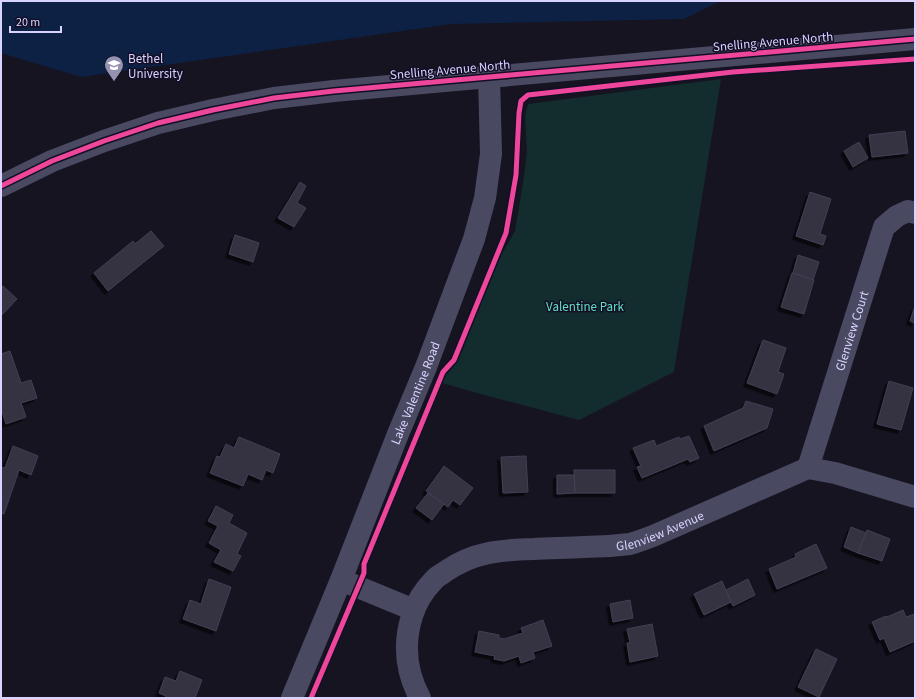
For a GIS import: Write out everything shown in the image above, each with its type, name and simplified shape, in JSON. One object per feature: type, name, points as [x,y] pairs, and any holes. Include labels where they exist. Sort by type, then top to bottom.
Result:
[{"type":"street","name":"Snelling Avenue North","points":[[1,186],[52,161],[104,141],[158,123],[274,98],[489,77],[915,39]]},
{"type":"street","name":"Lake Valentine Road","points":[[292,698],[426,367],[474,239],[484,198],[491,154],[489,77]]},
{"type":"street","name":"Glenview Court","points":[[808,468],[884,227],[897,216],[908,211],[915,213]]},
{"type":"street","points":[[808,468],[835,473],[915,497]]},
{"type":"street","name":"Glenview Avenue","points":[[420,698],[409,668],[407,649],[409,628],[414,610],[421,596],[434,579],[451,568],[469,558],[489,552],[506,550],[604,547],[630,544],[653,536],[808,468]]},
{"type":"street","points":[[341,580],[414,610]]},
{"type":"green space","name":"Valentine Park","points":[[721,79],[674,372],[579,420],[442,383],[446,374],[455,364],[496,264],[515,231],[527,152],[525,116],[528,104]]},
{"type":"water","points":[[1,1],[721,1],[684,19],[451,24],[81,77],[1,53]]},
{"type":"building","points":[[905,131],[908,153],[872,157],[869,135]]},
{"type":"building","points":[[859,142],[868,158],[853,167],[844,151]]},
{"type":"building","points":[[300,182],[306,186],[297,203],[306,208],[294,227],[278,218]]},
{"type":"building","points":[[810,192],[831,199],[820,234],[826,236],[823,245],[796,236]]},
{"type":"building","points":[[151,231],[164,246],[108,291],[94,273],[133,241],[135,244]]},
{"type":"building","points":[[235,235],[259,243],[253,262],[229,254]]},
{"type":"building","points":[[798,255],[819,262],[813,280],[793,273]]},
{"type":"building","points":[[792,273],[814,280],[804,314],[781,307]]},
{"type":"building","points":[[3,286],[17,299],[1,316],[1,288]]},
{"type":"building","points":[[915,306],[915,323],[910,321]]},
{"type":"building","points":[[763,340],[786,348],[778,372],[784,374],[777,394],[747,383]]},
{"type":"building","points":[[10,351],[21,383],[31,380],[37,398],[21,403],[26,417],[6,424],[1,408],[1,354]]},
{"type":"building","points":[[889,381],[913,388],[901,430],[877,424]]},
{"type":"building","points":[[746,401],[773,409],[767,428],[714,451],[704,426],[743,408]]},
{"type":"building","points":[[689,436],[699,458],[690,462],[688,459],[642,478],[637,467],[641,466],[633,448],[654,440],[656,446],[679,437],[680,439]]},
{"type":"building","points":[[239,437],[280,454],[273,473],[266,470],[262,480],[248,474],[243,486],[210,473],[217,456],[220,457],[226,444],[234,448]]},
{"type":"building","points":[[13,446],[38,456],[31,475],[19,470],[4,514],[1,513],[1,467],[5,468]]},
{"type":"building","points":[[526,456],[528,492],[503,493],[501,457]]},
{"type":"building","points":[[444,466],[473,488],[460,505],[453,500],[448,507],[426,491]]},
{"type":"building","points":[[574,470],[615,470],[615,493],[575,493]]},
{"type":"building","points":[[557,475],[574,475],[575,493],[557,494]]},
{"type":"building","points":[[428,493],[444,504],[432,520],[416,508]]},
{"type":"building","points":[[216,506],[233,515],[229,523],[247,533],[237,554],[241,556],[233,571],[214,562],[221,550],[209,543],[218,526],[208,521]]},
{"type":"building","points":[[851,527],[866,533],[858,553],[844,547]]},
{"type":"building","points":[[867,530],[890,539],[882,561],[858,553]]},
{"type":"building","points":[[816,544],[827,568],[777,589],[769,569],[796,557],[795,554]]},
{"type":"building","points":[[209,579],[231,587],[216,631],[183,619],[190,600],[201,604]]},
{"type":"building","points":[[748,579],[755,595],[733,606],[726,590]]},
{"type":"building","points":[[722,581],[731,602],[704,615],[694,594]]},
{"type":"building","points":[[630,600],[633,618],[613,622],[610,604]]},
{"type":"building","points":[[903,610],[906,617],[915,614],[915,641],[890,652],[884,638],[880,640],[872,622]]},
{"type":"building","points":[[543,620],[552,646],[533,652],[535,658],[521,663],[519,656],[504,661],[494,659],[495,656],[475,652],[479,631],[499,635],[499,638],[504,639],[523,633],[521,628]]},
{"type":"building","points":[[652,624],[658,656],[630,662],[627,643],[630,643],[627,629]]},
{"type":"building","points":[[816,649],[837,659],[819,697],[798,687]]},
{"type":"building","points":[[180,671],[202,680],[195,698],[165,698],[166,696],[159,693],[165,677],[176,681]]},
{"type":"cycle path","points":[[1,186],[52,161],[104,141],[158,123],[274,98],[334,91],[915,39]]},
{"type":"cycle path","points":[[311,698],[364,573],[364,564],[443,372],[454,360],[506,233],[516,175],[521,101],[528,95],[733,72],[915,59]]},
{"type":"place","name":"Bethel University","points":[[114,82]]}]
